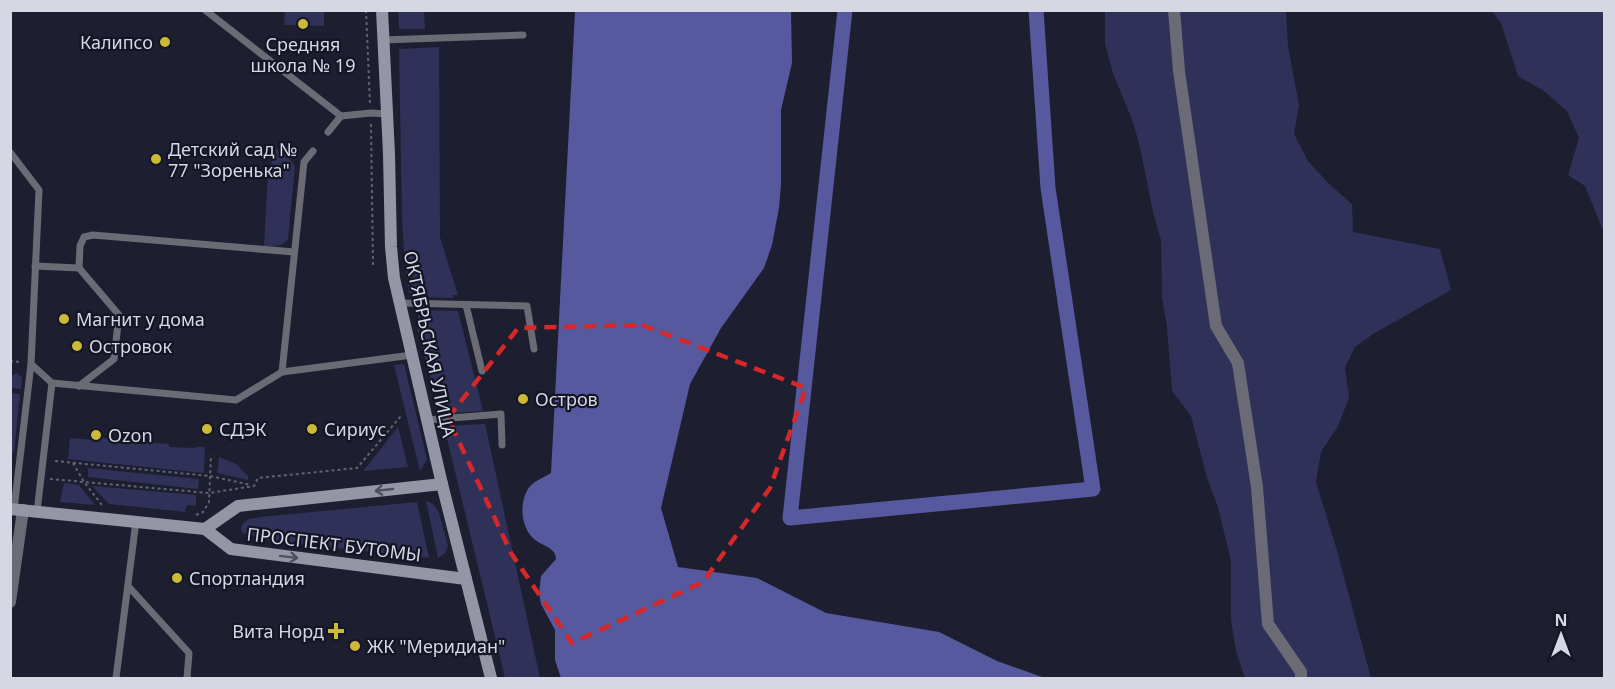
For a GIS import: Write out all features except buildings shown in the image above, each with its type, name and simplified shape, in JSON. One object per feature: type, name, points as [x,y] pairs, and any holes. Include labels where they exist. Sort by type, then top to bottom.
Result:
[{"type":"street","name":"ОКТЯБРЬСКАЯ УЛИЦА","points":[[382,10],[394,279],[465,579],[491,678]]},
{"type":"street","points":[[1174,10],[1179,71],[1216,326],[1238,363],[1257,487],[1268,624],[1301,672],[1301,678]]},
{"type":"street","name":"ПРОСПЕКТ БУТОМЫ","points":[[442,484],[238,506],[205,529],[231,549],[465,579]]},
{"type":"street","points":[[10,602],[16,510],[205,529]]},
{"type":"lane","points":[[206,10],[341,116],[387,114]]},
{"type":"lane","points":[[383,40],[523,35]]},
{"type":"lane","points":[[328,132],[341,116]]},
{"type":"lane","points":[[10,152],[39,190],[30,364],[16,510]]},
{"type":"lane","points":[[282,372],[304,162],[313,152]]},
{"type":"lane","points":[[79,386],[114,359],[119,315],[79,268],[80,246],[84,237],[93,235],[294,252]]},
{"type":"lane","points":[[35,266],[79,268]]},
{"type":"lane","points":[[401,303],[527,306],[534,349]]},
{"type":"lane","points":[[465,305],[482,371]]},
{"type":"lane","points":[[30,364],[52,383],[236,400],[282,372],[412,355]]},
{"type":"lane","points":[[37,512],[52,383]]},
{"type":"lane","points":[[427,420],[501,414],[502,445]]},
{"type":"lane","points":[[116,678],[136,522]]},
{"type":"lane","points":[[128,586],[189,653],[187,678]]},
{"type":"path","points":[[366,10],[371,114],[373,265]]},
{"type":"path","points":[[254,486],[258,478],[357,468],[401,416]]},
{"type":"path","points":[[192,516],[203,512],[209,502],[211,456]]},
{"type":"path","points":[[43,460],[210,476],[254,486]]},
{"type":"path","points":[[73,463],[103,507]]},
{"type":"path","points":[[40,478],[209,493],[254,486]]},
{"type":"highlighted area","points":[[642,325],[806,388],[770,488],[703,582],[572,643],[511,553],[448,418],[518,328]]},
{"type":"shaded area","points":[[285,11],[324,11],[324,26],[284,25]]},
{"type":"shaded area","points":[[398,11],[424,11],[425,29],[399,29]]},
{"type":"shaded area","points":[[575,11],[791,11],[792,63],[781,110],[781,184],[772,245],[764,268],[721,328],[690,384],[661,508],[678,567],[757,578],[826,613],[939,632],[997,661],[1045,678],[561,678],[555,660],[555,630],[541,604],[539,593],[541,576],[556,559],[551,549],[536,541],[529,533],[522,508],[530,486],[551,473]]},
{"type":"shaded area","points":[[1105,11],[1286,11],[1288,46],[1299,105],[1294,134],[1308,161],[1352,204],[1353,232],[1440,249],[1451,290],[1373,334],[1355,347],[1345,367],[1349,398],[1338,426],[1321,452],[1316,482],[1371,678],[1245,678],[1236,651],[1231,620],[1231,561],[1218,507],[1207,478],[1191,416],[1172,391],[1167,327],[1162,298],[1161,240],[1134,125],[1113,73],[1105,44]]},
{"type":"shaded area","points":[[1492,11],[1604,11],[1604,233],[1585,186],[1568,175],[1579,138],[1567,111],[1544,91],[1518,76],[1501,23]]},
{"type":"shaded area","points":[[439,47],[440,237],[458,295],[453,295],[453,298],[418,297],[409,293],[402,218],[399,49]]},
{"type":"shaded area","points":[[277,148],[295,166],[288,239],[280,245],[264,246],[268,171]]},
{"type":"shaded area","points":[[426,310],[458,311],[483,411],[455,413],[445,407],[440,389],[429,375],[416,323],[420,313]]},
{"type":"shaded area","points":[[404,364],[427,459],[420,471],[394,365]]},
{"type":"shaded area","points":[[17,373],[22,377],[21,389],[11,388],[11,376]]},
{"type":"shaded area","points":[[11,393],[20,394],[14,453],[11,452]]},
{"type":"shaded area","points":[[485,424],[540,678],[505,678],[444,426]]},
{"type":"shaded area","points":[[398,427],[408,467],[363,471]]},
{"type":"shaded area","points":[[93,437],[118,439],[118,443],[146,444],[146,442],[169,444],[169,447],[205,447],[204,473],[68,459],[70,438],[92,440]]},
{"type":"shaded area","points":[[219,457],[236,464],[248,476],[248,480],[217,473]]},
{"type":"shaded area","points":[[88,468],[199,479],[198,489],[88,477]]},
{"type":"shaded area","points":[[64,483],[79,485],[95,505],[60,502]]},
{"type":"shaded area","points":[[92,486],[196,495],[196,506],[187,505],[185,512],[109,504]]},
{"type":"shaded area","points":[[426,501],[433,504],[439,513],[448,546],[445,553],[438,558]]},
{"type":"shaded area","points":[[417,502],[429,558],[270,541],[243,533],[241,528],[243,523],[249,519],[260,517]]},
{"type":"waterway","points":[[845,10],[790,518],[1093,489],[1048,188],[1036,10]]},
{"type":"place","name":"Средняя школа № 19","points":[[303,24]]},
{"type":"place","name":"Калипсо","points":[[165,42]]},
{"type":"place","name":"Детский сад № 77 \"Зоренька\"","points":[[156,159]]},
{"type":"place","name":"Магнит у дома","points":[[64,319]]},
{"type":"place","name":"Островок","points":[[77,346]]},
{"type":"place","name":"Остров","points":[[523,399]]},
{"type":"place","name":"СДЭК","points":[[207,429]]},
{"type":"place","name":"Сириус","points":[[312,429]]},
{"type":"place","name":"Ozon","points":[[96,435]]},
{"type":"place","name":"Спортландия","points":[[177,578]]},
{"type":"place","name":"Вита Норд","points":[[336,631]]},
{"type":"place","name":"ЖК \"Меридиан\"","points":[[355,646]]}]
